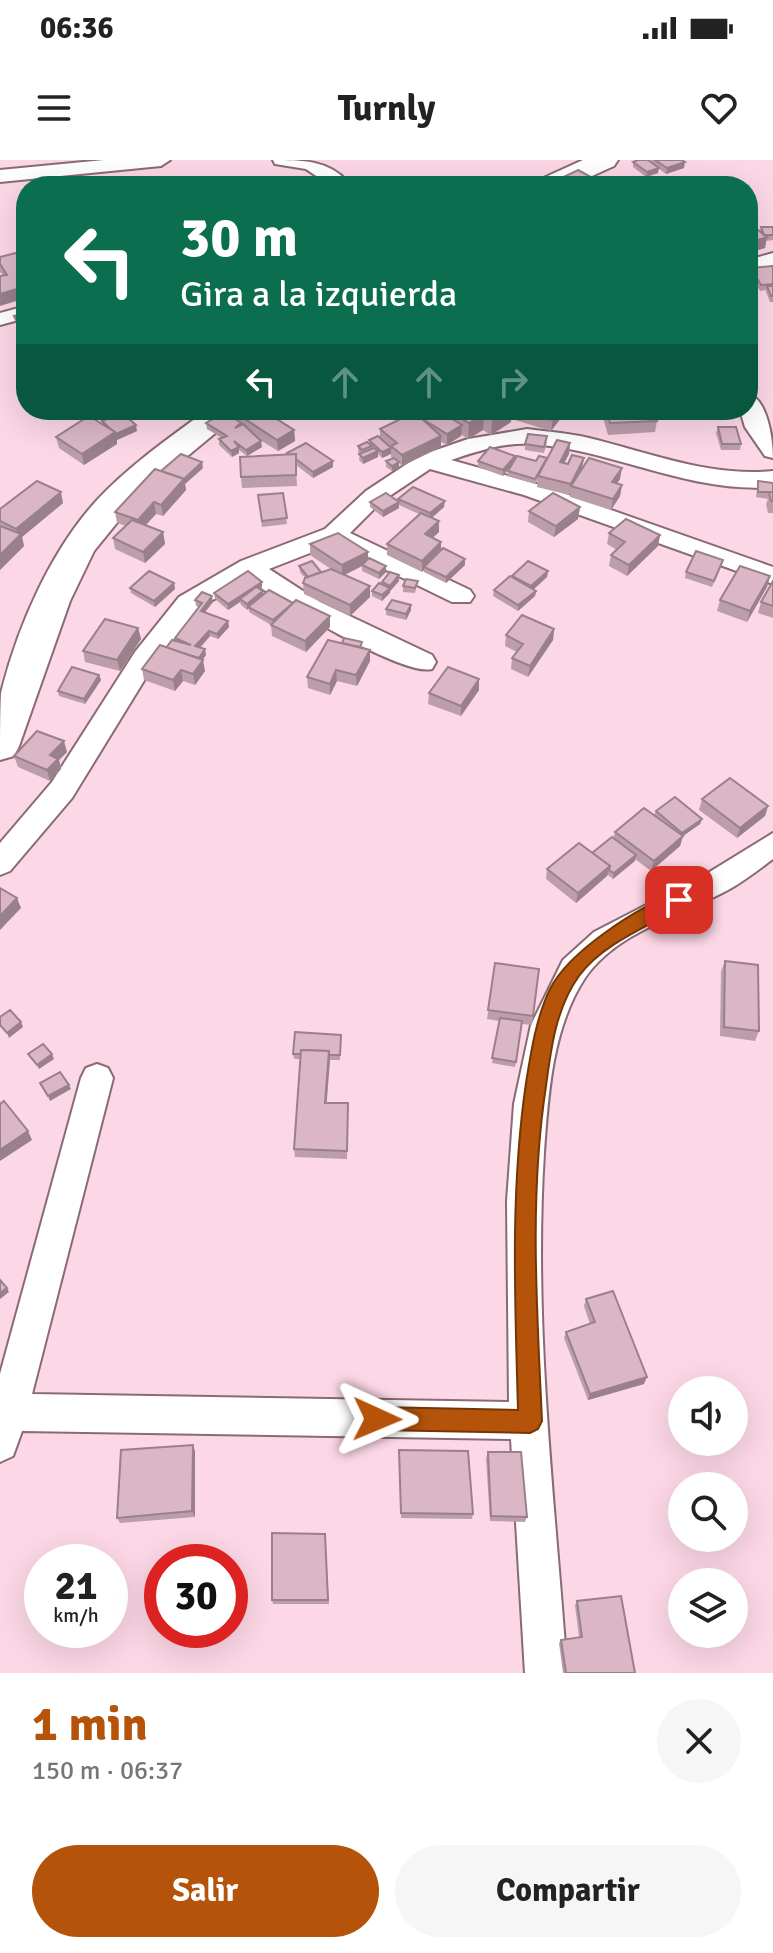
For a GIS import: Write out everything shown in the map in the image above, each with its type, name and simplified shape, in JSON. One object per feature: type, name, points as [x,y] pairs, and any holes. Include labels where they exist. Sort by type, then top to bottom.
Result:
[{"type":"street","points":[[0,176],[161,160]]},
{"type":"street","points":[[282,160],[317,167],[325,176]]},
{"type":"street","points":[[570,176],[605,160]]},
{"type":"street","points":[[0,746],[20,701],[48,614],[95,524],[146,474],[214,420]]},
{"type":"street","points":[[754,420],[773,451]]},
{"type":"street","points":[[0,863],[62,790],[169,624],[188,603],[250,567],[334,535],[374,496],[427,461],[468,446],[527,436],[585,444],[661,466],[739,482],[773,479]]},
{"type":"street","points":[[427,461],[532,490],[773,576]]},
{"type":"street","points":[[334,535],[461,596]]},
{"type":"street","points":[[250,567],[325,615],[423,662]]},
{"type":"street","points":[[546,1673],[530,1421],[524,1249],[528,1140],[542,1041],[558,992],[575,967],[598,946],[658,910],[720,879],[773,844]]},
{"type":"street","points":[[97,1078],[4,1427],[530,1421]]},
{"type":"building","points":[[648,160],[659,168],[647,172],[633,162]]},
{"type":"building","points":[[655,160],[682,160],[685,162],[667,168]]},
{"type":"building","points":[[578,170],[589,176],[566,176]]},
{"type":"building","points":[[761,227],[773,227],[773,235],[764,235]]},
{"type":"building","points":[[758,230],[767,237],[758,240]]},
{"type":"building","points":[[16,253],[16,289],[0,294],[0,276],[7,275],[0,264],[0,257]]},
{"type":"building","points":[[773,266],[773,284],[761,285],[758,267]]},
{"type":"building","points":[[83,420],[96,420],[115,432],[82,454],[56,437]]},
{"type":"building","points":[[130,420],[136,425],[116,434],[102,421]]},
{"type":"building","points":[[211,420],[237,420],[241,423],[235,428],[243,424],[261,441],[246,450],[234,441],[239,447],[231,451],[219,439],[227,436],[206,423]]},
{"type":"building","points":[[246,420],[278,420],[294,430],[277,440]]},
{"type":"building","points":[[399,420],[423,420],[441,436],[402,455],[391,446],[397,443],[380,429]]},
{"type":"building","points":[[424,420],[454,420],[462,425],[447,434]]},
{"type":"building","points":[[609,420],[657,421],[610,423]]},
{"type":"building","points":[[718,427],[736,427],[741,444],[722,444]]},
{"type":"building","points":[[528,434],[547,436],[544,447],[525,444]]},
{"type":"building","points":[[378,436],[391,448],[382,452],[369,440]]},
{"type":"building","points":[[557,440],[570,443],[560,462],[568,464],[572,455],[584,458],[571,484],[538,476]]},
{"type":"building","points":[[367,442],[372,446],[362,450],[358,446]]},
{"type":"building","points":[[306,443],[333,461],[313,472],[296,459],[296,454],[287,453]]},
{"type":"building","points":[[490,447],[515,456],[503,470],[478,461]]},
{"type":"building","points":[[374,448],[378,451],[363,458],[359,454]]},
{"type":"building","points":[[181,454],[202,462],[184,479],[161,471]]},
{"type":"building","points":[[296,454],[296,475],[241,477],[240,457]]},
{"type":"building","points":[[517,456],[536,461],[539,456],[547,458],[535,479],[508,471]]},
{"type":"building","points":[[394,458],[399,462],[392,466],[386,461]]},
{"type":"building","points":[[589,458],[622,468],[612,482],[622,485],[613,499],[571,486]]},
{"type":"building","points":[[155,469],[184,479],[161,505],[154,502],[138,520],[115,512]]},
{"type":"building","points":[[37,481],[61,492],[16,529],[0,521],[0,509]]},
{"type":"building","points":[[758,481],[773,483],[773,492],[758,492]]},
{"type":"building","points":[[413,487],[445,501],[430,513],[398,499]]},
{"type":"building","points":[[283,493],[287,518],[262,521],[258,495]]},
{"type":"building","points":[[386,493],[399,502],[383,511],[370,502]]},
{"type":"building","points":[[553,493],[580,507],[556,526],[529,511]]},
{"type":"building","points":[[421,513],[439,521],[425,534],[441,542],[422,561],[387,544]]},
{"type":"building","points":[[626,519],[660,535],[629,565],[611,555],[625,542],[609,533]]},
{"type":"building","points":[[132,520],[163,532],[143,552],[113,538]]},
{"type":"building","points":[[0,526],[21,534],[0,555]]},
{"type":"building","points":[[338,533],[368,552],[342,565],[310,544]]},
{"type":"building","points":[[443,548],[465,559],[446,577],[424,567]]},
{"type":"building","points":[[696,551],[723,560],[714,581],[686,572]]},
{"type":"building","points":[[369,558],[386,566],[379,573],[362,565]]},
{"type":"building","points":[[312,561],[321,572],[308,577],[299,566]]},
{"type":"building","points":[[528,561],[548,571],[531,586],[512,576]]},
{"type":"building","points":[[740,566],[770,576],[750,611],[720,600]]},
{"type":"building","points":[[331,569],[370,586],[350,605],[303,583],[305,578]]},
{"type":"building","points":[[149,571],[174,583],[154,601],[130,588]]},
{"type":"building","points":[[248,571],[262,582],[228,604],[214,593]]},
{"type":"building","points":[[390,572],[399,575],[390,586],[382,582]]},
{"type":"building","points":[[510,576],[536,591],[518,605],[494,590]]},
{"type":"building","points":[[406,579],[418,581],[415,588],[403,586]]},
{"type":"building","points":[[773,581],[773,606],[761,602]]},
{"type":"building","points":[[379,583],[390,588],[382,595],[372,591]]},
{"type":"building","points":[[256,587],[263,591],[247,604],[240,599]]},
{"type":"building","points":[[269,590],[293,603],[273,620],[248,607]]},
{"type":"building","points":[[202,592],[212,596],[201,611],[228,621],[217,634],[209,631],[195,646],[205,649],[199,658],[166,648],[172,640],[191,645],[175,638],[202,603],[195,600]]},
{"type":"building","points":[[296,600],[330,616],[305,641],[271,625]]},
{"type":"building","points":[[392,600],[411,605],[406,614],[386,609]]},
{"type":"building","points":[[522,615],[554,629],[530,666],[512,658],[523,644],[506,635]]},
{"type":"building","points":[[105,619],[138,628],[117,660],[83,651]]},
{"type":"building","points":[[344,638],[362,642],[360,647],[342,643]]},
{"type":"building","points":[[328,640],[370,650],[356,675],[336,670],[330,684],[307,677]]},
{"type":"building","points":[[160,645],[203,660],[193,674],[181,670],[173,680],[142,669]]},
{"type":"building","points":[[72,667],[99,675],[84,699],[58,691]]},
{"type":"building","points":[[448,667],[479,679],[461,706],[429,693]]},
{"type":"building","points":[[37,731],[64,741],[50,755],[58,759],[47,770],[14,756]]},
{"type":"building","points":[[730,778],[768,806],[740,828],[702,799]]},
{"type":"building","points":[[675,797],[702,819],[682,833],[656,811]]},
{"type":"building","points":[[644,808],[683,836],[654,861],[615,832]]},
{"type":"building","points":[[612,837],[636,855],[614,873],[609,870],[610,866],[592,853]]},
{"type":"building","points":[[579,843],[610,866],[578,893],[547,869]]},
{"type":"building","points":[[0,888],[17,898],[0,916]]},
{"type":"building","points":[[725,961],[758,965],[759,1031],[724,1027]]},
{"type":"building","points":[[495,963],[539,969],[533,1016],[488,1010]]},
{"type":"building","points":[[10,1010],[21,1022],[7,1033],[0,1025],[0,1017]]},
{"type":"building","points":[[500,1018],[522,1021],[516,1062],[492,1058]]},
{"type":"building","points":[[295,1032],[341,1035],[340,1055],[329,1055],[329,1051],[301,1050],[301,1054],[293,1054]]},
{"type":"building","points":[[43,1044],[52,1054],[37,1065],[28,1054]]},
{"type":"building","points":[[301,1050],[329,1051],[325,1103],[348,1103],[347,1151],[294,1149]]},
{"type":"building","points":[[60,1072],[69,1085],[48,1096],[40,1083]]},
{"type":"building","points":[[4,1101],[28,1131],[0,1150],[0,1104]]},
{"type":"building","points":[[0,1280],[7,1288],[0,1293]]},
{"type":"building","points":[[613,1291],[647,1377],[590,1394],[566,1332],[595,1322],[586,1299]]},
{"type":"building","points":[[193,1445],[192,1511],[117,1518],[121,1450]]},
{"type":"building","points":[[399,1450],[468,1451],[473,1514],[401,1513]]},
{"type":"building","points":[[488,1452],[521,1452],[527,1517],[491,1516]]},
{"type":"building","points":[[272,1533],[325,1534],[328,1600],[272,1600]]},
{"type":"building","points":[[621,1596],[635,1673],[566,1673],[561,1640],[582,1637],[577,1601]]},
{"type":"route","points":[[377,1419],[530,1421],[524,1249],[528,1140],[542,1041],[558,992],[575,967],[598,946],[679,900]]}]
